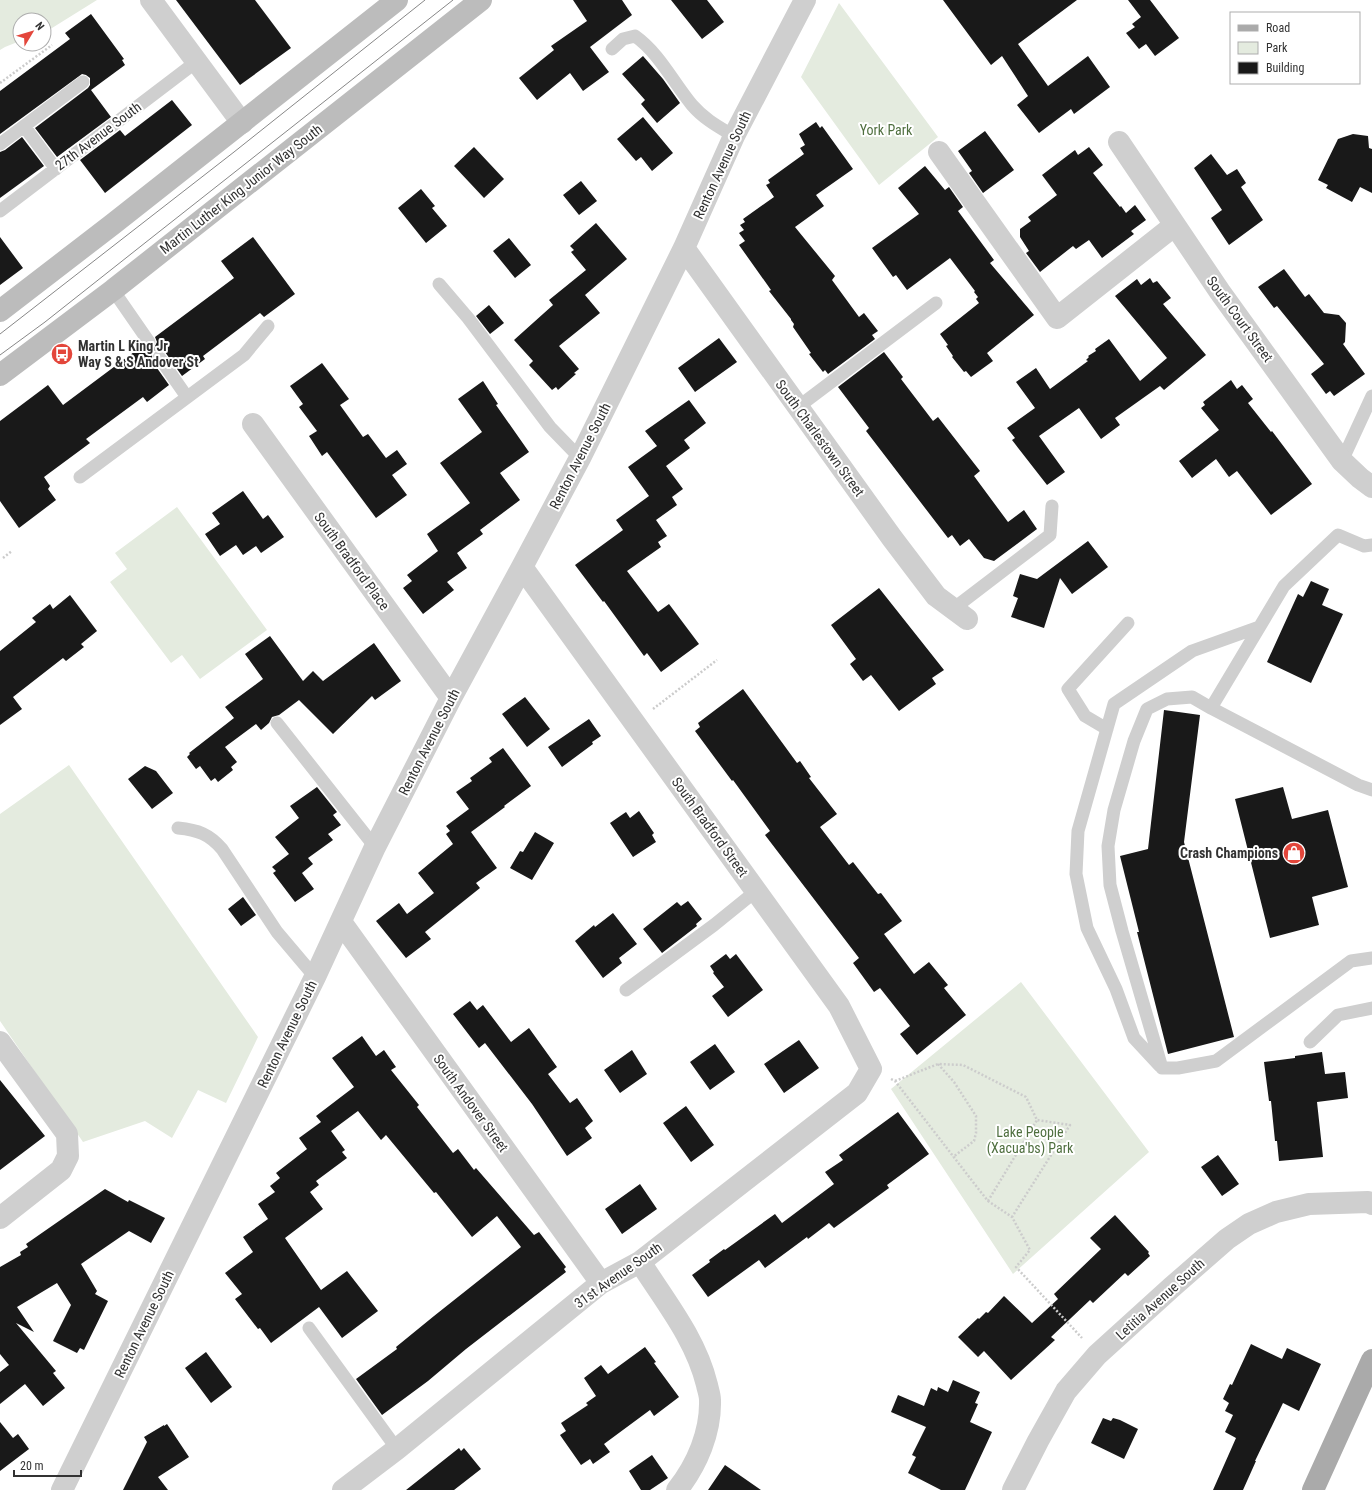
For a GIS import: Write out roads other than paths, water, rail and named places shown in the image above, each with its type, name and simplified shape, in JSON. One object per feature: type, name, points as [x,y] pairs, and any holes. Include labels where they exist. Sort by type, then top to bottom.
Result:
[{"type":"main road","name":"Martin Luther King Junior Way South","points":[[0,376],[113,290],[481,0]]},
{"type":"main road","points":[[0,312],[242,123],[393,1]]},
{"type":"main road","points":[[1313,1490],[1372,1360]]},
{"type":"street","points":[[151,0],[242,123]]},
{"type":"street","name":"Renton Avenue South","points":[[62,1490],[315,977],[375,847],[451,698],[580,458],[684,248],[734,136],[805,0]]},
{"type":"street","name":"South Court Street","points":[[1119,142],[1220,292],[1342,461],[1372,487]]},
{"type":"street","points":[[938,152],[1056,318],[1175,225]]},
{"type":"street","name":"South Charlestown Street","points":[[684,248],[892,538],[936,596],[960,614]]},
{"type":"street","name":"South Bradford Place","points":[[253,424],[451,698]]},
{"type":"street","name":"South Bradford Street","points":[[522,567],[839,1006],[871,1070],[857,1093]]},
{"type":"street","name":"South Andover Street","points":[[341,922],[601,1283]]},
{"type":"street","points":[[0,1042],[67,1134],[68,1156],[61,1170],[0,1218]]},
{"type":"street","name":"31st Avenue South","points":[[343,1490],[397,1449],[601,1283],[640,1262],[857,1093]]},
{"type":"street","name":"Letitia Avenue South","points":[[1013,1490],[1066,1392],[1097,1356],[1226,1239],[1249,1224],[1276,1212],[1309,1204],[1368,1202],[1372,1204]]},
{"type":"street","points":[[640,1262],[693,1345],[704,1371],[710,1399],[708,1424],[700,1453],[677,1490]]},
{"type":"lane","points":[[612,49],[623,39],[635,36],[644,42],[676,82],[692,105],[709,122],[734,136]]},
{"type":"lane","name":"27th Avenue South","points":[[0,211],[196,62]]},
{"type":"lane","points":[[0,144],[83,82]]},
{"type":"lane","points":[[24,126],[56,168]]},
{"type":"lane","points":[[439,284],[468,318],[550,427],[580,458]]},
{"type":"lane","points":[[113,290],[149,342]]},
{"type":"lane","points":[[798,407],[936,303]]},
{"type":"lane","points":[[80,477],[244,355],[268,326]]},
{"type":"lane","points":[[159,357],[187,397]]},
{"type":"lane","points":[[1342,461],[1372,396]]},
{"type":"lane","points":[[960,614],[1050,535],[1052,506]]},
{"type":"lane","points":[[1211,708],[1284,586],[1338,535],[1364,546],[1372,545]]},
{"type":"lane","points":[[1107,730],[1085,716],[1068,689],[1128,623]]},
{"type":"lane","points":[[1259,627],[1192,651],[1114,704],[1078,832],[1076,874],[1087,928],[1116,989],[1134,1038],[1162,1068],[1178,1068],[1216,1061],[1351,960],[1372,958]]},
{"type":"lane","points":[[1162,1068],[1110,885],[1108,846],[1114,810],[1134,741],[1147,709],[1167,699],[1192,697],[1358,785],[1372,790]]},
{"type":"lane","points":[[277,723],[375,847]]},
{"type":"lane","points":[[178,828],[200,832],[216,842],[277,932],[315,977]]},
{"type":"lane","points":[[626,990],[714,925],[756,891]]},
{"type":"lane","points":[[1310,1042],[1338,1015],[1372,1008]]},
{"type":"lane","points":[[309,1328],[397,1449]]},
{"type":"tram line","points":[[0,334],[234,152],[425,0]]},
{"type":"tram line","points":[[0,355],[45,322],[453,0]]},
{"type":"place","name":"Martin L King Jr Way S & S Andover St","points":[[62,354]]},
{"type":"place","name":"Crash Champions","points":[[1294,853]]},
{"type":"park label","name":"York Park","points":[[886,130]]},
{"type":"park label","name":"Lake People (Xacua'bs) Park","points":[[1030,1140]]}]
